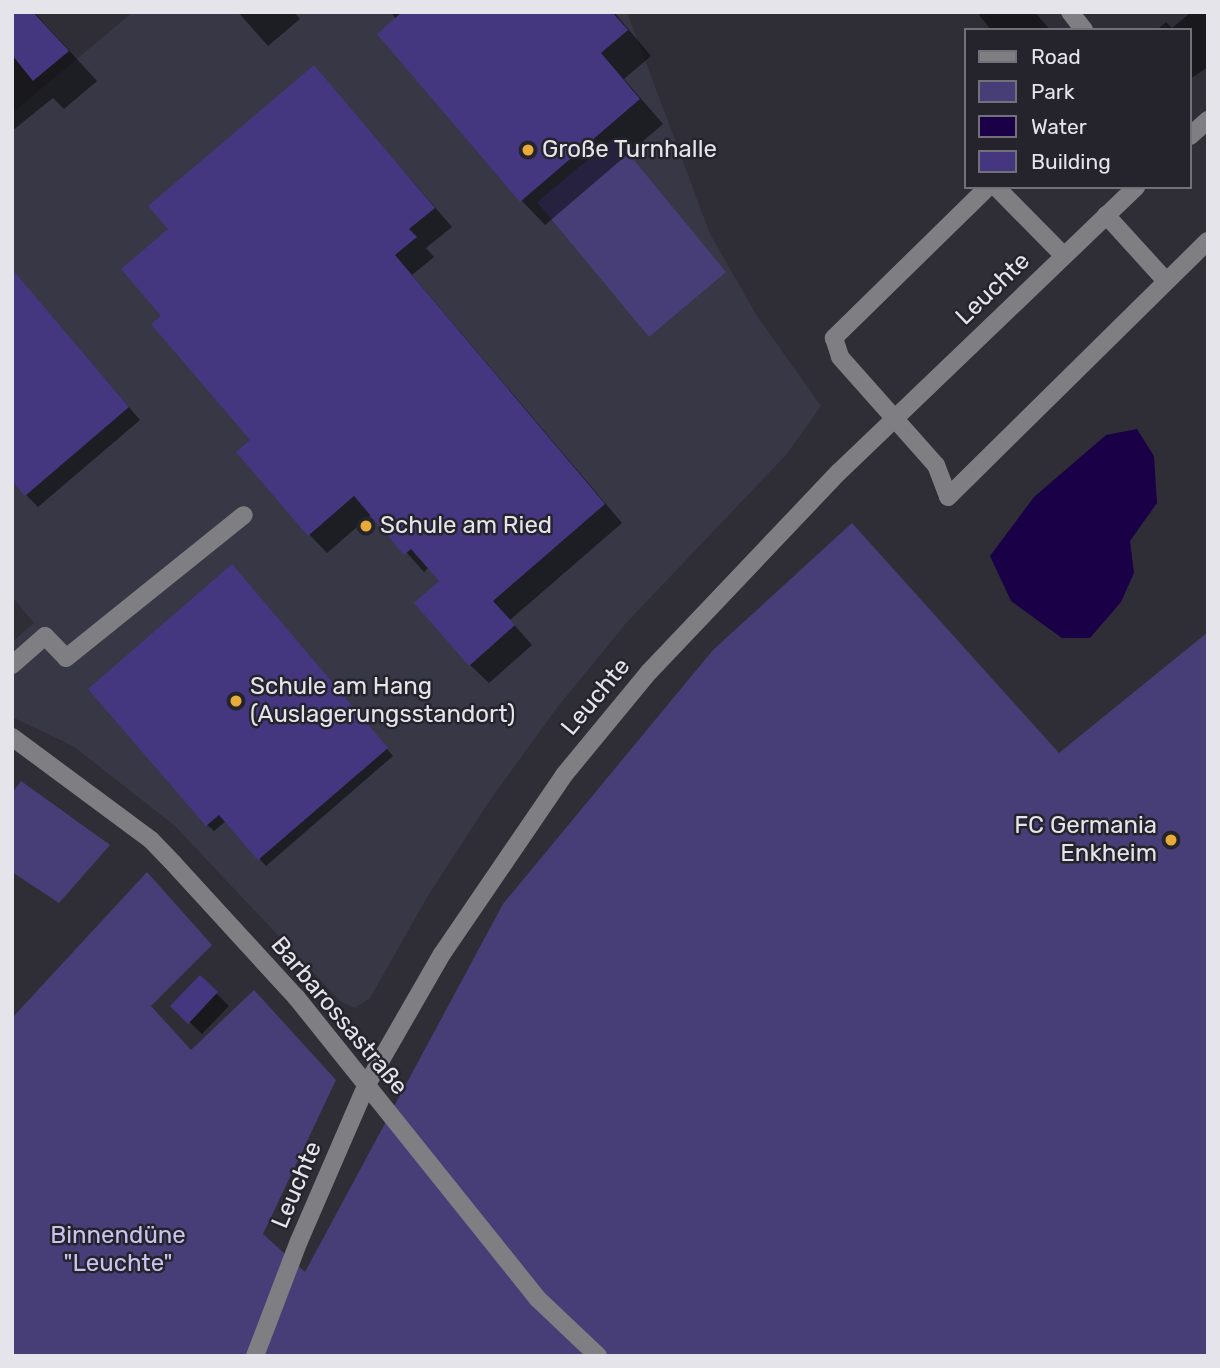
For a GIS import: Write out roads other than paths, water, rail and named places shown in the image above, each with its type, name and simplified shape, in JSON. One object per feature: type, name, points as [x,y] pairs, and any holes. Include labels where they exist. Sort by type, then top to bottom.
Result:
[{"type":"street","points":[[1070,12],[1082,28]]},
{"type":"street","points":[[1192,134],[1208,120]]},
{"type":"street","points":[[986,189],[839,329],[834,338],[834,346],[840,357],[936,466],[948,497],[1208,241]]},
{"type":"street","points":[[998,189],[1063,255]]},
{"type":"street","name":"Leuchte","points":[[255,1356],[299,1241],[366,1086],[442,954],[556,786],[612,714],[759,554],[894,418],[1134,189]]},
{"type":"street","points":[[1106,215],[1166,281]]},
{"type":"street","points":[[12,665],[45,636],[66,658],[244,515]]},
{"type":"street","name":"Barbarossastraße","points":[[12,737],[151,840],[296,997],[538,1299],[598,1356]]},
{"type":"water","points":[[1137,429],[1154,456],[1157,503],[1130,541],[1134,573],[1121,602],[1090,638],[1062,638],[1011,601],[990,556],[1034,497],[1106,435]]},
{"type":"place","name":"Große Turnhalle","points":[[528,150]]},
{"type":"place","name":"Schule am Ried","points":[[366,526]]},
{"type":"place","name":"Schule am Hang (Auslagerungsstandort)","points":[[236,701]]},
{"type":"place","name":"FC Germania Enkheim","points":[[1171,840]]},
{"type":"park label","name":"Binnendüne \"Leuchte\"","points":[[118,1250]]}]
